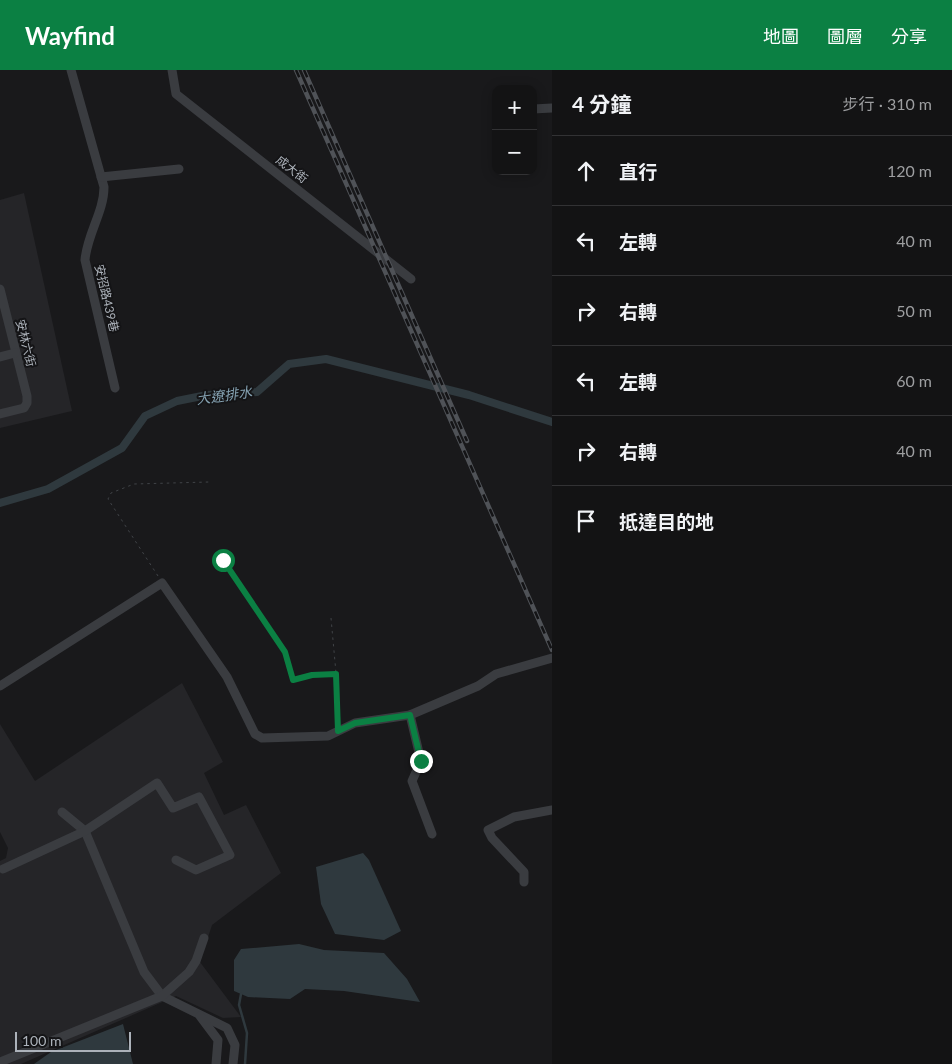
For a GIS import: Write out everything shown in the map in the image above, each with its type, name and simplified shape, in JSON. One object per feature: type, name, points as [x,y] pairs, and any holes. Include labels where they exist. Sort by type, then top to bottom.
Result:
[{"type":"street","name":"安招路439巷","points":[[71,70],[101,177],[104,197],[88,241],[86,260],[115,388]]},
{"type":"street","name":"成大街","points":[[172,70],[176,94],[411,279]]},
{"type":"street","points":[[537,109],[552,108]]},
{"type":"street","points":[[101,177],[179,169]]},
{"type":"street","name":"安林六街","points":[[0,292],[27,403],[24,408],[0,414]]},
{"type":"street","points":[[0,357],[15,353]]},
{"type":"street","points":[[0,686],[162,583],[227,677],[258,737],[328,736],[355,723],[410,715],[478,686],[496,674],[551,661]]},
{"type":"street","points":[[410,715],[421,761],[412,781],[432,834]]},
{"type":"street","points":[[3,869],[85,831],[157,783],[173,808],[200,797],[230,855],[196,870],[176,860]]},
{"type":"street","points":[[524,882],[524,872],[492,838],[488,830],[514,817],[552,810]]},
{"type":"street","points":[[62,812],[85,831],[144,972],[162,996],[228,1028],[235,1045],[233,1064]]},
{"type":"street","points":[[0,1062],[162,996],[189,972],[196,961],[204,938]]},
{"type":"street","points":[[199,1014],[218,1040],[216,1064]]},
{"type":"path","points":[[162,583],[108,499],[111,493],[134,484],[209,482]]},
{"type":"path","points":[[223,560],[285,652],[293,680],[312,675],[336,674]]},
{"type":"path","points":[[331,618],[336,674],[338,731]]},
{"type":"shaded area","points":[[24,193],[72,411],[0,428],[0,200]]},
{"type":"shaded area","points":[[182,683],[223,762],[204,773],[224,815],[246,805],[281,873],[212,925],[200,962],[241,1017],[223,1018],[176,996],[21,1064],[0,1064],[0,861],[6,858],[8,848],[0,832],[0,724],[35,781]]},
{"type":"shaded area","points":[[363,853],[369,860],[401,931],[384,940],[335,934],[321,904],[316,867]]},
{"type":"shaded area","points":[[299,944],[324,950],[384,953],[407,979],[420,1002],[344,991],[305,989],[290,999],[248,997],[234,991],[234,960],[241,949]]},
{"type":"shaded area","points":[[123,1024],[133,1064],[34,1064],[51,1052]]},
{"type":"waterway","name":"大遼排水","points":[[0,503],[48,489],[122,448],[145,416],[177,401],[207,395],[257,392],[289,364],[326,359],[469,395],[552,422]]},
{"type":"waterway","points":[[241,994],[239,1005],[247,1033],[245,1064]]},
{"type":"railway","points":[[296,70],[552,650]]},
{"type":"railway","points":[[304,70],[467,441]]},
{"type":"route","points":[[223,560],[285,652],[292,670],[293,680],[312,675],[336,674],[338,731],[355,723],[368,720],[410,715],[421,761]]}]
